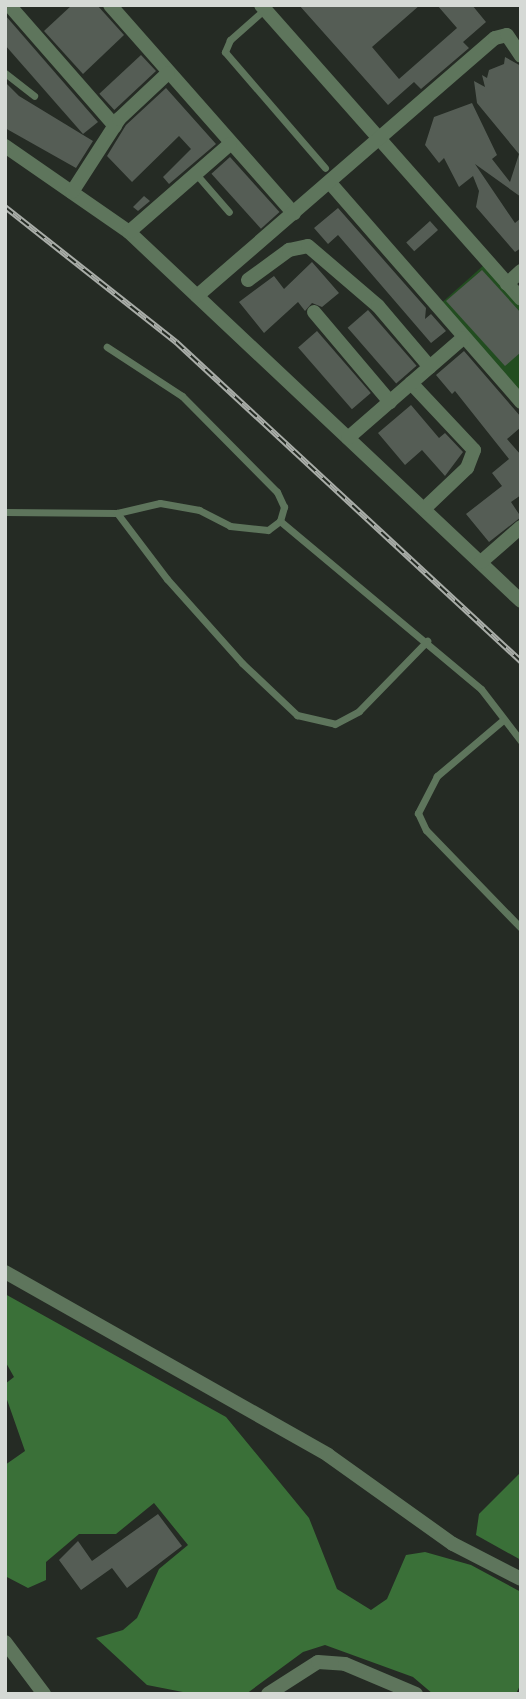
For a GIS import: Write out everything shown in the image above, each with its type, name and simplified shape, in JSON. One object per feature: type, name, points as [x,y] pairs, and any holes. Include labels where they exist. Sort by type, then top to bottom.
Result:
[{"type":"street","points":[[9,5],[116,126]]},
{"type":"street","points":[[263,7],[380,136],[521,299]]},
{"type":"street","points":[[117,8],[230,144],[294,214]]},
{"type":"street","points":[[197,296],[331,184],[380,136],[495,38],[507,35],[521,56]]},
{"type":"street","points":[[72,192],[116,126],[169,73]]},
{"type":"street","points":[[129,232],[230,144]]},
{"type":"street","points":[[5,146],[129,232],[521,601]]},
{"type":"street","points":[[331,184],[521,402]]},
{"type":"street","points":[[248,280],[289,250],[308,246],[378,306],[430,367]]},
{"type":"street","points":[[507,284],[521,271]]},
{"type":"street","points":[[314,312],[390,402]]},
{"type":"street","points":[[348,438],[463,338]]},
{"type":"street","points":[[411,383],[474,450],[467,468],[424,509]]},
{"type":"street","points":[[481,562],[521,527]]},
{"type":"street","points":[[5,1272],[328,1455],[453,1544],[521,1579]]},
{"type":"street","points":[[6,1644],[44,1694]]},
{"type":"street","points":[[268,1694],[318,1662],[345,1664],[416,1694]]},
{"type":"lane","points":[[263,7],[230,40],[225,52],[326,168]]},
{"type":"lane","points":[[5,73],[34,96]]},
{"type":"lane","points":[[196,174],[229,212]]},
{"type":"lane","points":[[5,512],[117,513],[160,503],[199,510],[230,526],[268,530],[280,521],[284,507],[277,492],[182,396],[107,347]]},
{"type":"lane","points":[[117,513],[192,607],[297,715],[335,724],[359,711],[427,641]]},
{"type":"lane","points":[[280,521],[427,641],[481,689],[521,741]]},
{"type":"lane","points":[[503,720],[436,776],[418,813],[426,830],[521,928]]},
{"type":"green space","points":[[484,265],[521,305],[521,402],[438,306]]},
{"type":"green space","points":[[5,1294],[226,1417],[309,1518],[337,1589],[371,1610],[387,1599],[406,1555],[425,1552],[471,1565],[521,1592],[521,1683],[516,1694],[433,1694],[413,1677],[325,1645],[303,1652],[246,1694],[193,1694],[147,1685],[96,1638],[123,1630],[137,1618],[159,1569],[188,1545],[154,1503],[116,1534],[79,1534],[46,1562],[46,1580],[28,1588],[5,1576],[5,1465],[25,1451],[5,1394],[5,1384],[14,1377],[5,1361]]},
{"type":"green space","points":[[521,1472],[521,1560],[476,1535],[479,1514]]},
{"type":"building","points":[[72,5],[97,5],[124,35],[83,74],[44,31]]},
{"type":"building","points":[[299,5],[420,5],[372,47],[399,79],[457,28],[437,5],[472,5],[486,22],[463,42],[469,48],[421,89],[414,82],[388,105]]},
{"type":"building","points":[[5,15],[98,122],[83,134],[5,45]]},
{"type":"building","points":[[141,55],[156,71],[114,110],[99,94]]},
{"type":"building","points":[[505,57],[521,66],[521,197],[475,164],[515,223],[521,218],[521,248],[515,252],[476,207],[479,191],[473,176],[459,187],[444,158],[439,163],[425,145],[434,117],[472,103],[497,155],[492,159],[510,182],[519,154],[477,103],[474,81],[485,87],[482,75],[487,78],[489,70],[504,64]]},
{"type":"building","points":[[5,82],[19,96],[93,141],[76,168],[5,128]]},
{"type":"building","points":[[166,88],[216,144],[169,184],[163,177],[191,149],[179,136],[132,182],[107,156],[126,125]]},
{"type":"building","points":[[230,157],[280,212],[261,229],[211,174]]},
{"type":"building","points":[[144,196],[150,201],[138,211],[133,207]]},
{"type":"building","points":[[338,208],[426,308],[425,319],[431,314],[446,331],[431,343],[338,235],[328,244],[314,228]]},
{"type":"building","points":[[430,221],[438,230],[414,251],[406,242]]},
{"type":"building","points":[[312,262],[339,293],[322,307],[312,303],[305,311],[298,302],[264,333],[239,302],[274,276],[284,289]]},
{"type":"building","points":[[482,270],[521,313],[521,352],[505,366],[446,301]]},
{"type":"building","points":[[368,310],[417,366],[396,384],[348,328]]},
{"type":"building","points":[[317,331],[371,393],[352,409],[298,347]]},
{"type":"building","points":[[464,351],[521,417],[521,427],[507,439],[521,455],[521,495],[511,502],[521,517],[489,542],[466,514],[502,486],[492,473],[509,459],[455,391],[452,394],[436,375]]},
{"type":"building","points":[[411,405],[439,438],[445,433],[463,452],[445,476],[422,450],[405,465],[378,433]]},
{"type":"building","points":[[158,1514],[182,1546],[127,1588],[112,1568],[81,1590],[59,1560],[78,1541],[92,1561]]},
{"type":"railway","points":[[5,207],[176,342],[521,662]]}]
